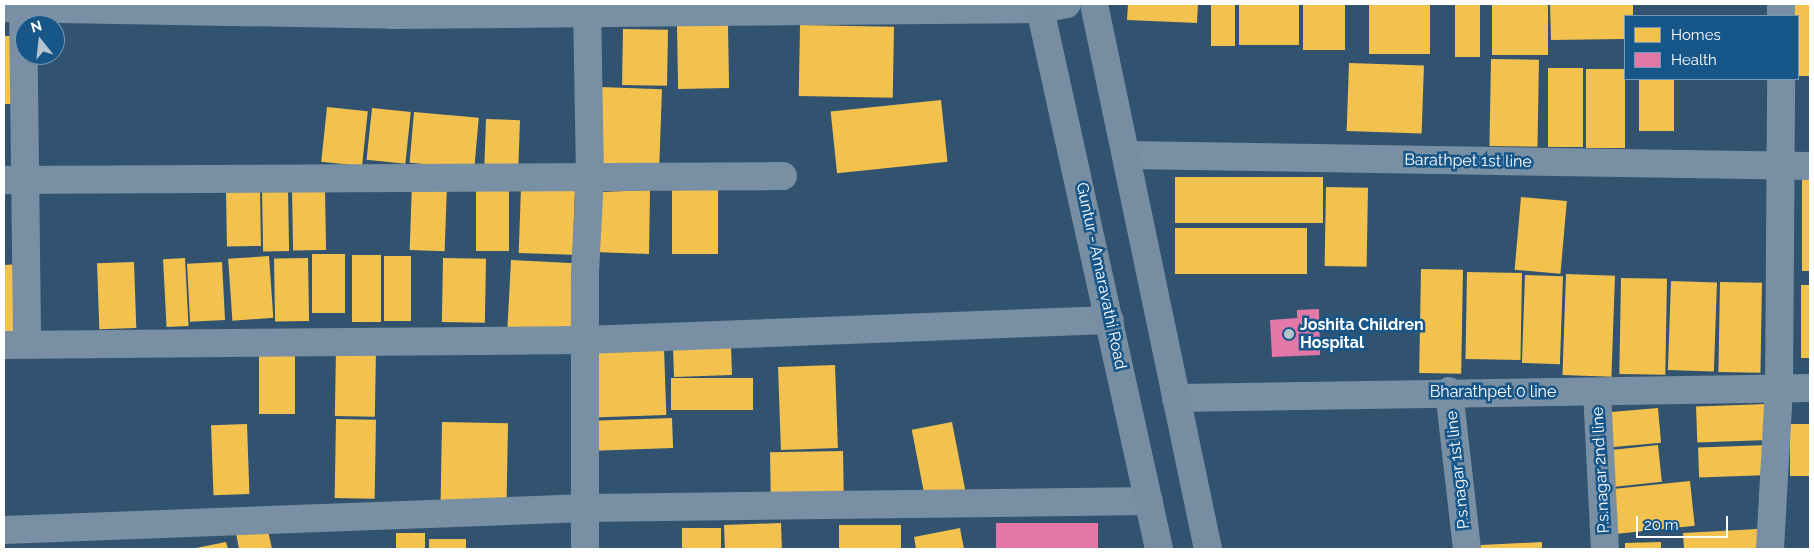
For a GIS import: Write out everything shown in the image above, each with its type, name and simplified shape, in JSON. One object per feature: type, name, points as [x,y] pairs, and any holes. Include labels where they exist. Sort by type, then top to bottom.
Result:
[{"type":"main road","points":[[1094,4],[1208,549]]},
{"type":"main road","name":"Guntur - Amaravathi Road","points":[[1040,6],[1159,549]]},
{"type":"street","points":[[1067,4],[1040,6],[587,9],[16,6],[15,344],[584,340],[1110,320]]},
{"type":"street","points":[[585,549],[584,340],[590,177],[587,9]]},
{"type":"street","points":[[1770,549],[1779,389],[1781,80]]},
{"type":"street","name":"Barathpet 1st line","points":[[1126,155],[1810,166]]},
{"type":"street","points":[[15,180],[783,176]]},
{"type":"street","name":"Bharathpet 0 line","points":[[1176,398],[1450,391],[1596,392],[1810,388]]},
{"type":"street","name":"P.s.nagar 1st line","points":[[1450,391],[1467,549]]},
{"type":"street","name":"P.s.nagar 2nd line","points":[[1596,392],[1605,549]]},
{"type":"street","points":[[4,530],[586,508],[1149,501]]},
{"type":"building: Homes","points":[[1128,4],[1198,4],[1197,23],[1127,20]]},
{"type":"building: Homes","points":[[1211,4],[1235,4],[1235,46],[1211,46]]},
{"type":"building: Homes","points":[[1239,4],[1299,4],[1299,45],[1239,45]]},
{"type":"building: Homes","points":[[1303,4],[1345,4],[1345,50],[1303,50]]},
{"type":"building: Homes","points":[[1369,4],[1430,4],[1430,54],[1369,54]]},
{"type":"building: Homes","points":[[1455,4],[1480,4],[1480,57],[1455,57]]},
{"type":"building: Homes","points":[[1492,4],[1548,4],[1548,55],[1492,55]]},
{"type":"building: Homes","points":[[1550,4],[1633,4],[1633,15],[1624,15],[1624,39],[1551,40]]},
{"type":"building: Homes","points":[[1789,4],[1810,4],[1810,76],[1799,76],[1799,15],[1789,15]]},
{"type":"building: Homes","points":[[728,25],[729,88],[678,89],[677,26]]},
{"type":"building: Homes","points":[[800,25],[894,27],[893,98],[799,96]]},
{"type":"building: Homes","points":[[623,29],[668,30],[667,86],[622,85]]},
{"type":"building: Homes","points":[[4,36],[15,36],[15,65],[19,65],[19,104],[4,104]]},
{"type":"building: Homes","points":[[1491,59],[1539,60],[1537,147],[1489,146]]},
{"type":"building: Homes","points":[[1349,63],[1424,66],[1422,134],[1347,131]]},
{"type":"building: Homes","points":[[1548,68],[1583,68],[1583,147],[1548,147]]},
{"type":"building: Homes","points":[[1586,69],[1624,69],[1625,148],[1586,148]]},
{"type":"building: Homes","points":[[1639,80],[1674,80],[1674,131],[1639,131]]},
{"type":"building: Homes","points":[[600,87],[662,89],[659,167],[597,165]]},
{"type":"building: Homes","points":[[941,100],[947,162],[837,173],[831,112]]},
{"type":"building: Homes","points":[[327,107],[368,111],[362,166],[321,162]]},
{"type":"building: Homes","points":[[372,108],[411,112],[405,164],[367,160]]},
{"type":"building: Homes","points":[[414,112],[479,118],[474,168],[410,163]]},
{"type":"building: Homes","points":[[486,119],[520,120],[518,168],[484,167]]},
{"type":"building: Homes","points":[[1175,177],[1323,177],[1323,223],[1175,223]]},
{"type":"building: Homes","points":[[1802,178],[1810,178],[1810,271],[1802,271]]},
{"type":"building: Homes","points":[[412,183],[447,184],[445,251],[410,250]]},
{"type":"building: Homes","points":[[476,187],[509,187],[509,251],[476,251]]},
{"type":"building: Homes","points":[[521,187],[575,189],[573,255],[519,253]]},
{"type":"building: Homes","points":[[1326,187],[1368,188],[1367,267],[1325,266]]},
{"type":"building: Homes","points":[[262,188],[288,188],[289,251],[263,251]]},
{"type":"building: Homes","points":[[325,189],[326,250],[293,251],[292,190]]},
{"type":"building: Homes","points":[[672,189],[718,189],[718,254],[672,254]]},
{"type":"building: Homes","points":[[650,190],[649,254],[594,252],[602,192]]},
{"type":"building: Homes","points":[[260,191],[261,246],[227,247],[226,192]]},
{"type":"building: Homes","points":[[1521,197],[1567,201],[1560,274],[1515,270]]},
{"type":"building: Homes","points":[[1175,228],[1307,228],[1307,274],[1175,274]]},
{"type":"building: Homes","points":[[312,254],[345,254],[345,313],[312,313]]},
{"type":"building: Homes","points":[[352,255],[381,255],[381,322],[352,322]]},
{"type":"building: Homes","points":[[269,256],[273,318],[232,321],[228,259]]},
{"type":"building: Homes","points":[[384,256],[411,256],[411,321],[384,321]]},
{"type":"building: Homes","points":[[185,258],[189,326],[167,327],[163,259]]},
{"type":"building: Homes","points":[[308,258],[309,321],[275,322],[274,259]]},
{"type":"building: Homes","points":[[443,258],[486,259],[485,323],[442,322]]},
{"type":"building: Homes","points":[[511,260],[575,263],[571,330],[507,327]]},
{"type":"building: Homes","points":[[134,262],[136,328],[99,329],[97,263]]},
{"type":"building: Homes","points":[[222,262],[225,320],[190,322],[187,264]]},
{"type":"building: Homes","points":[[20,264],[24,333],[4,334],[4,265]]},
{"type":"building: Homes","points":[[1421,269],[1463,270],[1461,374],[1419,373]]},
{"type":"building: Homes","points":[[1467,272],[1522,273],[1520,360],[1465,359]]},
{"type":"building: Homes","points":[[1566,274],[1615,276],[1611,377],[1562,375]]},
{"type":"building: Homes","points":[[1525,275],[1563,276],[1560,364],[1522,363]]},
{"type":"building: Homes","points":[[1621,278],[1667,279],[1665,375],[1619,374]]},
{"type":"building: Homes","points":[[1671,281],[1717,283],[1714,372],[1668,370]]},
{"type":"building: Homes","points":[[1720,282],[1762,283],[1760,373],[1718,372]]},
{"type":"building: Homes","points":[[1801,285],[1810,285],[1810,358],[1801,358]]},
{"type":"building: Homes","points":[[731,346],[732,375],[674,377],[673,348]]},
{"type":"building: Homes","points":[[664,348],[666,415],[592,418],[590,351]]},
{"type":"building: Homes","points":[[259,349],[295,349],[295,414],[259,414]]},
{"type":"building: Homes","points":[[336,349],[376,350],[375,417],[335,416]]},
{"type":"building: Homes","points":[[835,365],[838,448],[781,450],[778,367]]},
{"type":"building: Homes","points":[[671,378],[753,378],[753,410],[671,410]]},
{"type":"building: Homes","points":[[1767,404],[1768,440],[1697,442],[1696,406]]},
{"type":"building: Homes","points":[[1658,408],[1661,443],[1608,447],[1605,413]]},
{"type":"building: Homes","points":[[672,418],[673,448],[594,451],[593,421]]},
{"type":"building: Homes","points":[[336,419],[376,420],[375,499],[335,498]]},
{"type":"building: Homes","points":[[442,422],[508,423],[507,502],[441,501]]},
{"type":"building: Homes","points":[[952,422],[966,492],[925,500],[912,430]]},
{"type":"building: Homes","points":[[247,424],[249,494],[213,495],[211,425]]},
{"type":"building: Homes","points":[[1790,424],[1810,424],[1810,476],[1790,476]]},
{"type":"building: Homes","points":[[1658,445],[1662,482],[1615,487],[1611,450]]},
{"type":"building: Homes","points":[[1769,445],[1770,475],[1699,477],[1698,447]]},
{"type":"building: Homes","points":[[843,451],[844,498],[771,499],[770,452]]},
{"type":"building: Homes","points":[[1690,481],[1695,526],[1615,534],[1610,489]]},
{"type":"building: Homes","points":[[781,523],[782,549],[725,549],[724,525]]},
{"type":"building: Homes","points":[[839,525],[901,525],[901,549],[839,549]]},
{"type":"building: Homes","points":[[267,526],[272,549],[239,549],[236,533]]},
{"type":"building: Homes","points":[[682,528],[721,528],[721,549],[682,549]]},
{"type":"building: Homes","points":[[960,528],[964,549],[916,549],[914,537]]},
{"type":"building: Homes","points":[[1757,529],[1758,549],[1684,549],[1683,533]]},
{"type":"building: Homes","points":[[396,533],[425,533],[425,549],[396,549]]},
{"type":"building: Homes","points":[[429,539],[466,539],[466,549],[429,549]]},
{"type":"building: Homes","points":[[226,542],[228,549],[196,549],[196,548]]},
{"type":"building: Homes","points":[[1542,542],[1542,549],[1481,549],[1481,545]]},
{"type":"building: Homes","points":[[1661,542],[1661,549],[1625,549],[1625,543]]},
{"type":"building: Health","points":[[1319,309],[1320,355],[1272,357],[1270,320],[1297,318],[1297,310]]},
{"type":"building: Health","points":[[996,523],[1098,523],[1098,549],[996,549]]},
{"type":"place","name":"Joshita Children Hospital","points":[[1289,334]]}]
